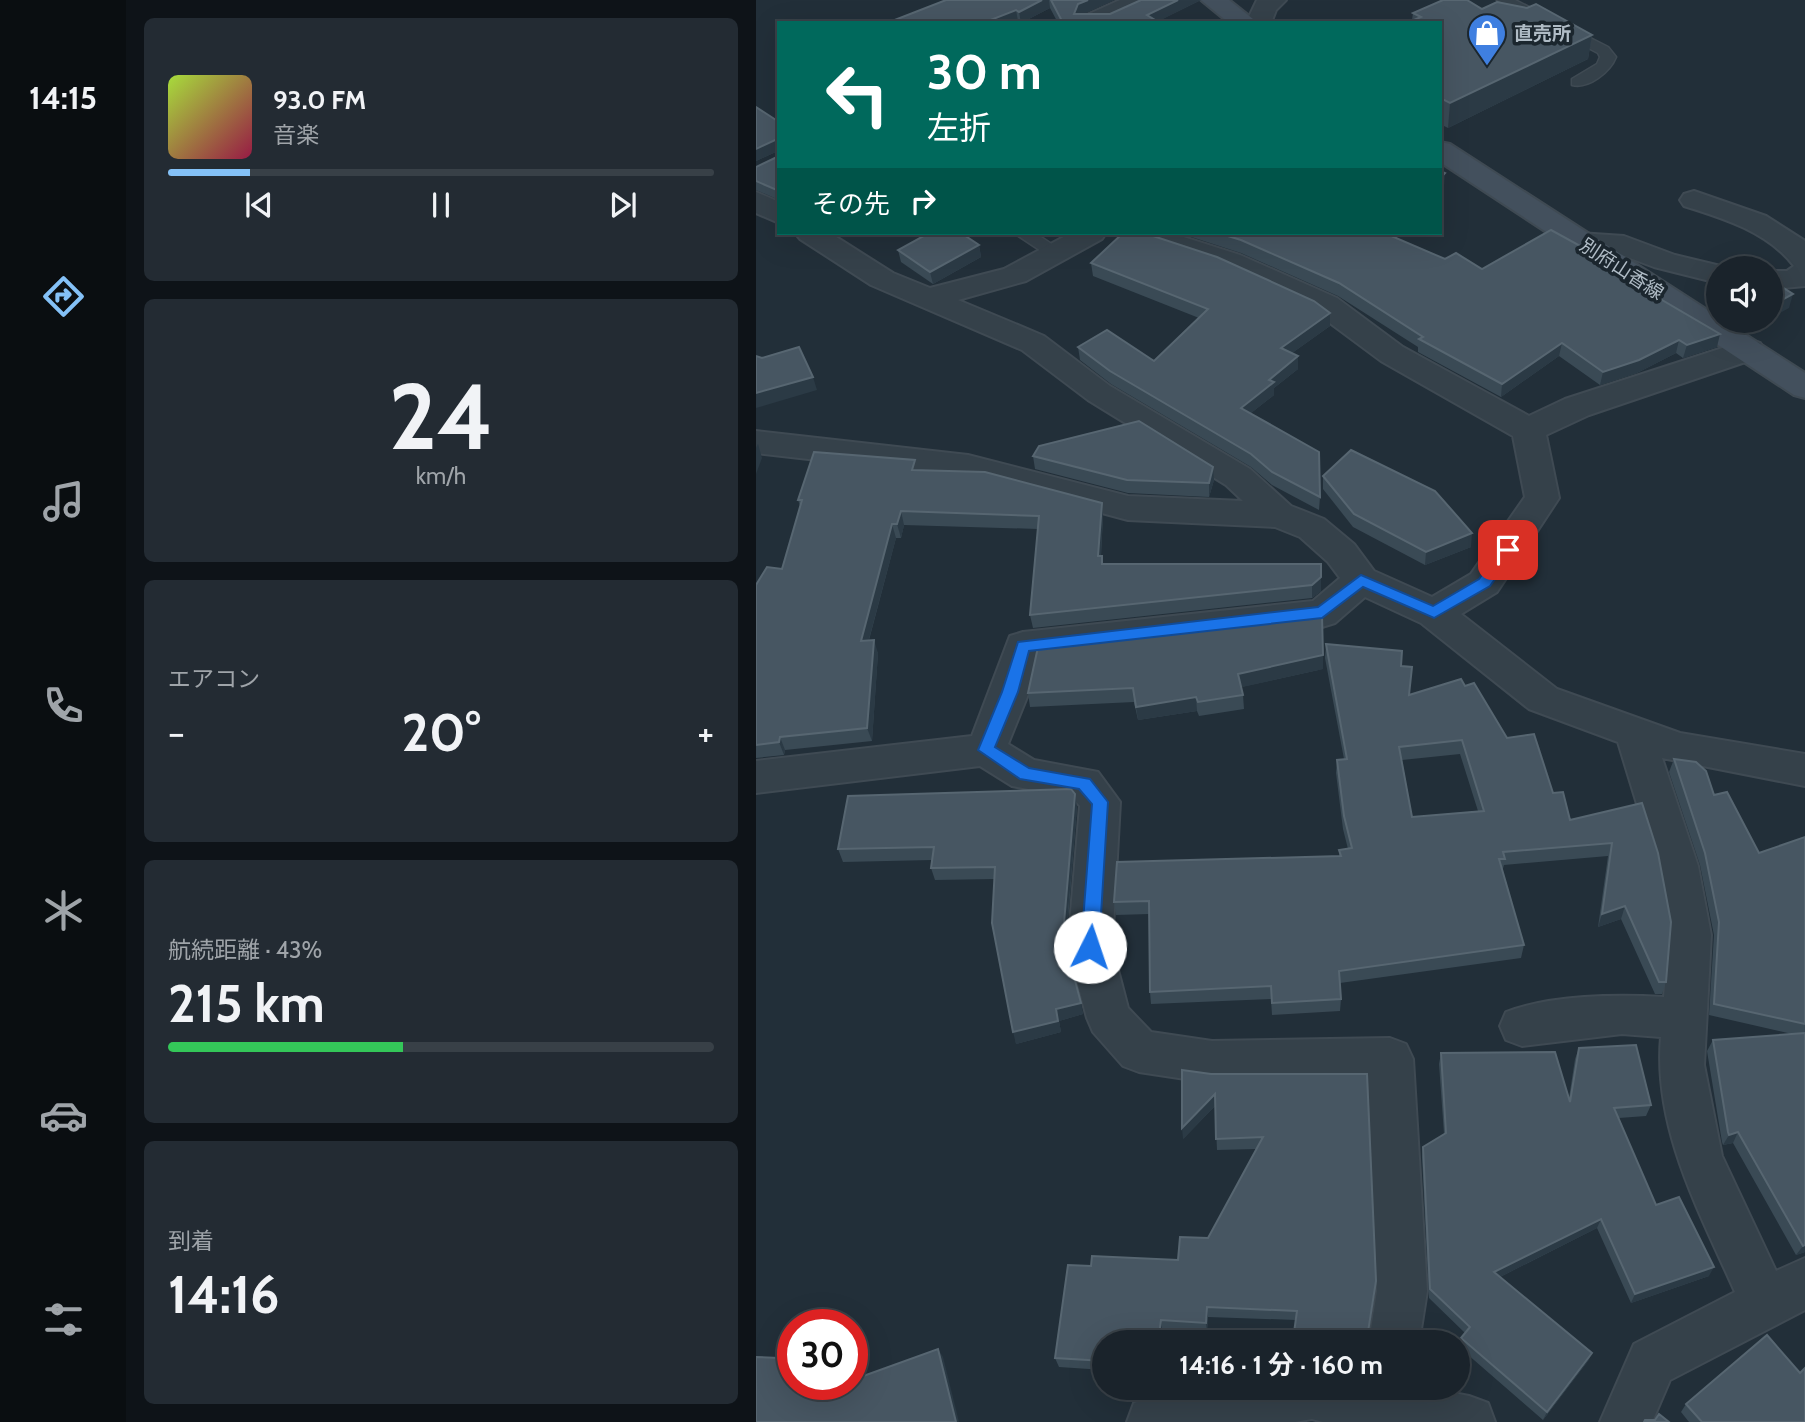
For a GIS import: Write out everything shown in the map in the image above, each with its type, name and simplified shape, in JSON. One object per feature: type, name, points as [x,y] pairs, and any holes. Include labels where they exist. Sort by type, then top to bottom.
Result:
[{"type":"main road","points":[[1213,0],[1244,21]]},
{"type":"main road","name":"別府山香線","points":[[1442,151],[1805,387]]},
{"type":"street","points":[[1093,21],[1140,0]]},
{"type":"street","points":[[1259,21],[1265,6],[1274,0]]},
{"type":"street","points":[[1694,200],[1769,229],[1798,247],[1805,260]]},
{"type":"street","points":[[756,201],[777,213]]},
{"type":"street","points":[[813,235],[882,279],[1033,343],[1099,393],[1238,477],[1279,514],[1312,528],[1341,552],[1361,580],[1434,612],[1543,699],[1678,748],[1803,771]]},
{"type":"street","points":[[926,299],[1015,275],[1088,235]]},
{"type":"street","points":[[1148,235],[1229,261],[1326,305],[1392,354],[1528,430],[1542,498],[1484,583],[1434,612]]},
{"type":"street","points":[[1579,242],[1624,246],[1665,261],[1706,271]]},
{"type":"street","points":[[1783,280],[1794,280],[1805,272]]},
{"type":"street","points":[[1528,430],[1577,407],[1749,350]]},
{"type":"street","points":[[756,442],[790,448],[968,466],[1058,492],[1128,508],[1279,514]]},
{"type":"street","points":[[986,750],[1010,692],[1023,646],[1322,612],[1361,580]]},
{"type":"street","points":[[1626,1422],[1652,1362],[1785,1292],[1699,1158],[1681,1065],[1690,935],[1677,866],[1634,732]]},
{"type":"street","points":[[756,777],[986,750],[1026,775],[1084,783],[1100,802],[1090,947],[1109,1018],[1139,1051],[1212,1062],[1390,1059],[1402,1291],[1396,1330]]},
{"type":"street","points":[[1522,1026],[1622,1014],[1684,1018]]},
{"type":"street","points":[[1153,1422],[1312,1393],[1469,1422]]},
{"type":"lane","points":[[1504,0],[1603,50],[1608,57],[1604,67],[1577,82]]},
{"type":"lane","points":[[1026,235],[1056,253]]},
{"type":"building","points":[[946,0],[1042,0],[1019,12],[1016,10],[988,21],[892,21]]},
{"type":"building","points":[[1051,0],[1088,0],[1078,4],[1074,14],[1110,14],[1141,0],[1178,0],[1147,15],[1157,21],[1062,21]]},
{"type":"building","points":[[1443,0],[1467,0],[1482,9],[1497,2],[1527,8],[1536,4],[1592,35],[1450,103],[1442,99],[1442,21],[1412,21],[1421,17],[1413,13]]},
{"type":"building","points":[[756,107],[777,121],[777,141],[756,149]]},
{"type":"building","points":[[777,157],[777,190],[756,181],[756,167]]},
{"type":"building","points":[[1551,230],[1604,259],[1599,263],[1706,326],[1706,333],[1720,334],[1687,345],[1679,340],[1639,360],[1603,372],[1562,343],[1502,384],[1419,339],[1423,337],[1339,283],[1225,235],[1389,235],[1445,259],[1456,253],[1482,269]]},
{"type":"building","points":[[925,235],[964,235],[979,245],[930,272],[898,250]]},
{"type":"building","points":[[1121,235],[1150,235],[1217,257],[1314,301],[1330,313],[1281,348],[1298,356],[1269,380],[1274,382],[1241,408],[1319,452],[1320,497],[1272,472],[1251,454],[1110,371],[1078,347],[1107,330],[1154,361],[1208,309],[1091,263]]},
{"type":"building","points":[[1783,288],[1793,294],[1783,299]]},
{"type":"building","points":[[799,347],[813,377],[756,393],[756,356],[762,358]]},
{"type":"building","points":[[1139,421],[1213,467],[1209,483],[1127,480],[1033,456],[1039,446]]},
{"type":"building","points":[[1351,450],[1435,491],[1472,533],[1426,552],[1354,514],[1323,476]]},
{"type":"building","points":[[814,452],[915,460],[912,470],[985,472],[1102,503],[1098,556],[1102,556],[1102,564],[1321,564],[1321,577],[1312,585],[1030,615],[1039,516],[901,511],[897,524],[892,524],[861,641],[874,640],[867,728],[780,737],[779,742],[756,745],[756,585],[767,567],[782,569],[802,500],[798,500]]},
{"type":"building","points":[[1322,616],[1323,655],[1238,674],[1243,695],[1198,702],[1196,697],[1136,707],[1133,688],[1028,693],[1038,647]]},
{"type":"building","points":[[1326,644],[1402,651],[1401,666],[1412,667],[1409,695],[1461,679],[1465,686],[1474,683],[1507,738],[1534,734],[1553,793],[1563,792],[1570,820],[1642,803],[1658,853],[1671,922],[1666,982],[1659,982],[1625,906],[1602,914],[1612,843],[1503,852],[1505,859],[1499,859],[1524,945],[1339,971],[1341,999],[1272,1003],[1271,986],[1150,992],[1149,901],[1114,902],[1117,862],[1341,856],[1339,850],[1352,848],[1344,816],[1337,760],[1347,759]],"holes":[[[1462,740],[1484,811],[1412,817],[1399,747]]]},
{"type":"building","points":[[1674,759],[1696,762],[1706,771],[1714,795],[1727,792],[1759,853],[1805,837],[1805,1024],[1714,1004],[1719,922],[1705,853]]},
{"type":"building","points":[[1071,789],[1075,794],[1063,935],[1081,1003],[1056,1009],[1058,1021],[1013,1032],[992,923],[995,867],[931,868],[934,847],[838,849],[848,796]]},
{"type":"building","points":[[1805,1033],[1803,1246],[1738,1132],[1729,1135],[1713,1040]]},
{"type":"building","points":[[1636,1045],[1651,1105],[1614,1108],[1656,1205],[1679,1197],[1714,1267],[1635,1294],[1601,1219],[1494,1272],[1592,1353],[1547,1412],[1470,1346],[1470,1330],[1468,1330],[1470,1327],[1430,1289],[1423,1147],[1446,1133],[1441,1053],[1555,1052],[1570,1102],[1579,1048]]},
{"type":"building","points":[[1182,1070],[1211,1074],[1367,1074],[1376,1281],[1368,1330],[1294,1330],[1297,1311],[1207,1307],[1206,1323],[1161,1320],[1160,1330],[1092,1330],[1092,1360],[1055,1358],[1068,1265],[1091,1266],[1092,1256],[1178,1260],[1180,1237],[1208,1238],[1263,1137],[1216,1139],[1215,1094],[1182,1128]]},
{"type":"building","points":[[1767,1335],[1800,1373],[1805,1368],[1805,1422],[1702,1422],[1686,1404]]},
{"type":"building","points":[[938,1349],[956,1422],[756,1422],[756,1357],[777,1358],[777,1400],[868,1400],[868,1374]]},
{"type":"building","points":[[1659,1414],[1669,1422],[1644,1422],[1655,1420]]},
{"type":"place","name":"直売所","points":[[1487,67]]},
{"type":"route","points":[[1090,947],[1100,802],[1084,783],[1026,775],[986,750],[1010,692],[1023,646],[1322,612],[1361,580],[1434,612],[1484,583],[1508,550]]}]
